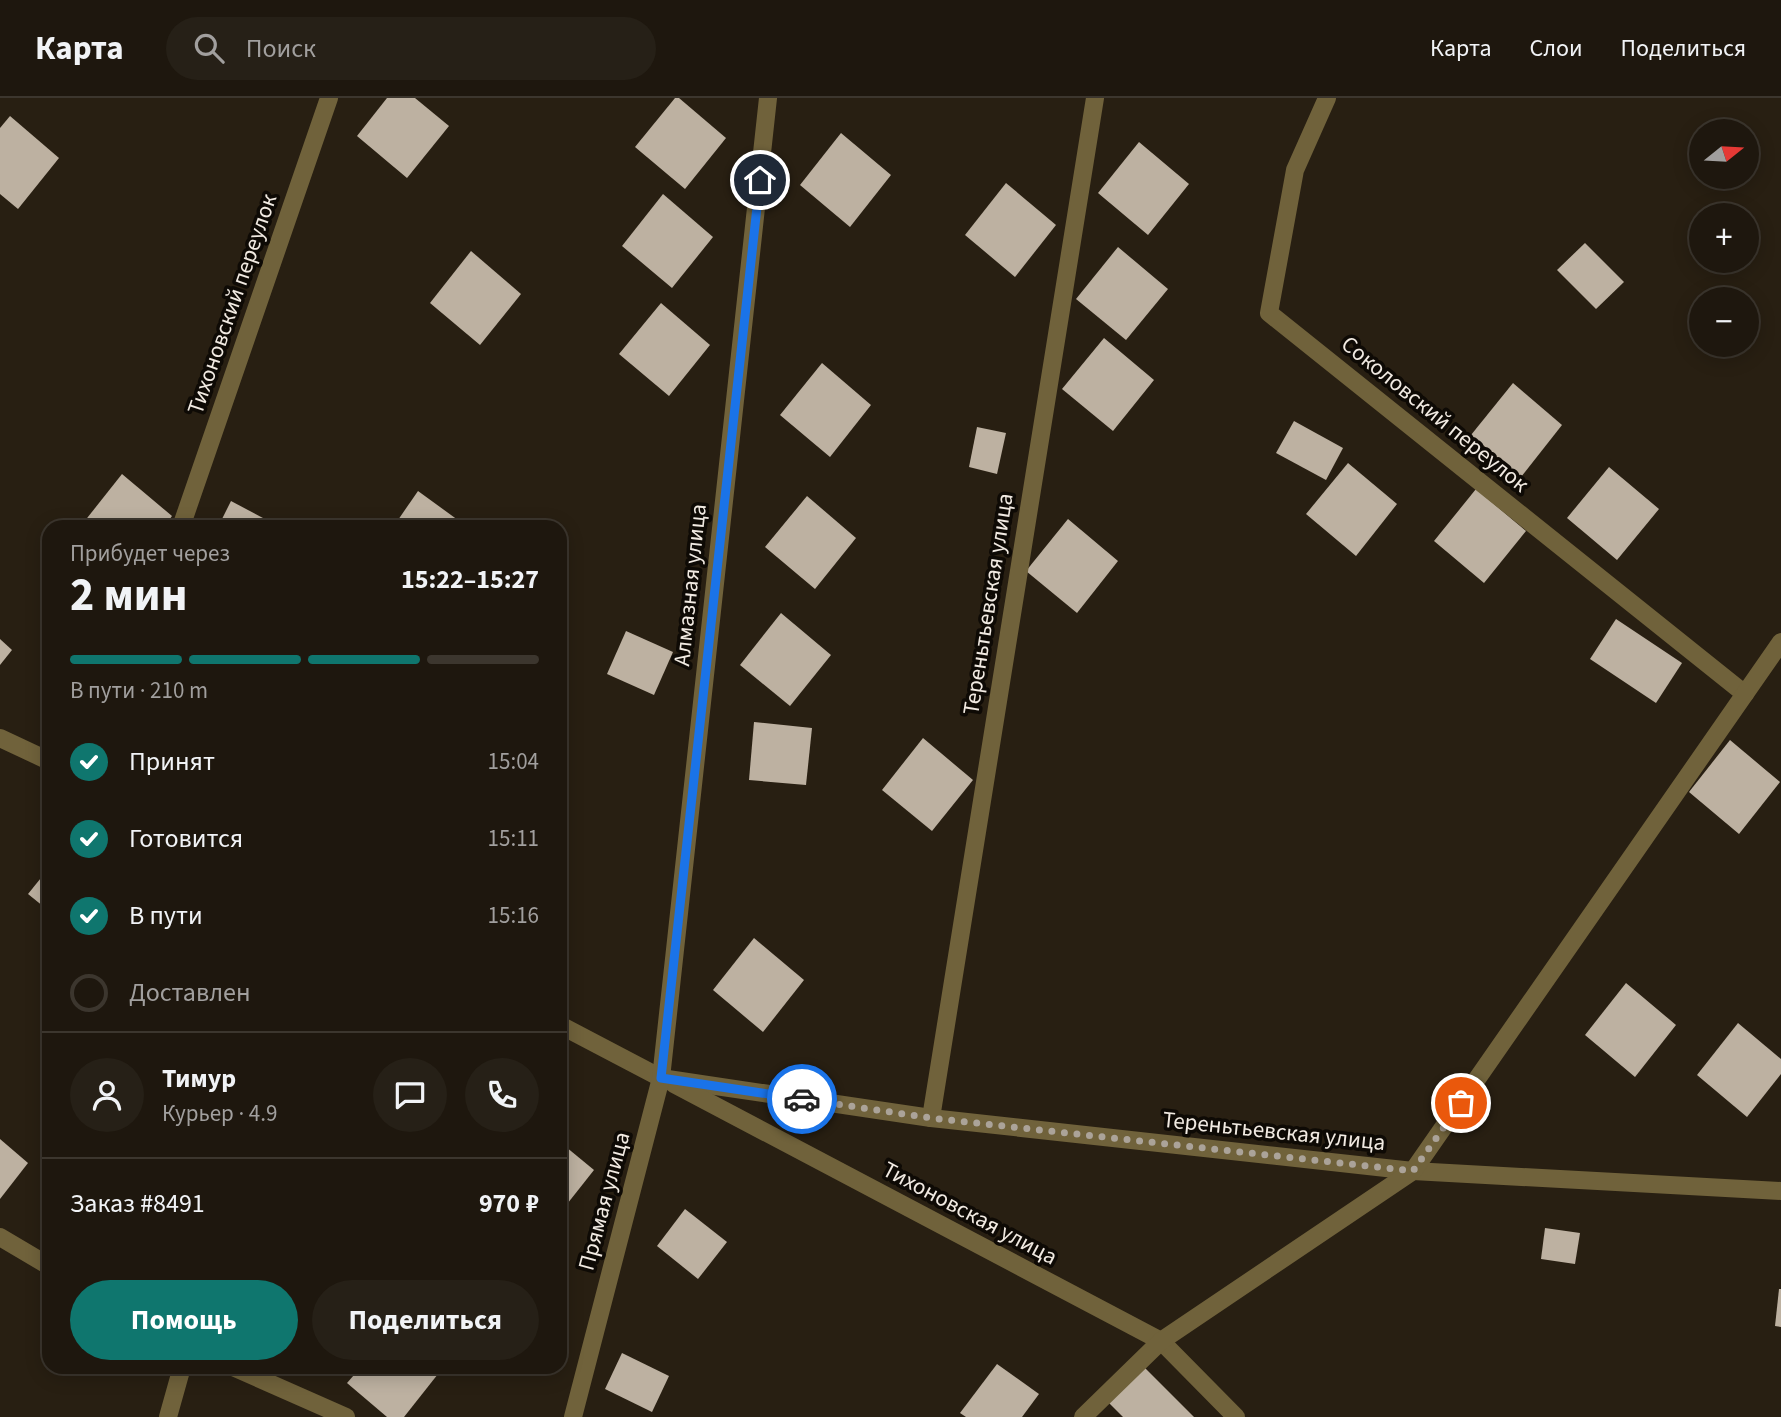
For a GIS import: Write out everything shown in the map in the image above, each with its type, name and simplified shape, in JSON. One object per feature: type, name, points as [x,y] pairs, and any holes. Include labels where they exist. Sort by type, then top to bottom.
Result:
[{"type":"street","name":"Тихоновский переулок","points":[[183,520],[329,98]]},
{"type":"street","name":"Алмазная улица","points":[[661,1078],[768,98]]},
{"type":"street","name":"Тереньтьевская улица","points":[[931,1118],[1094,98]]},
{"type":"street","name":"Соколовский переулок","points":[[1327,98],[1295,170],[1269,313],[1745,695]]},
{"type":"street","points":[[1083,1417],[1161,1341],[1413,1171],[1781,642]]},
{"type":"street","points":[[0,738],[42,758]]},
{"type":"street","name":"Тереньтьевская улица","points":[[567,1029],[661,1078],[931,1118],[1413,1171],[1781,1191]]},
{"type":"street","name":"Тихоновская улица","points":[[661,1078],[1161,1341],[1236,1417]]},
{"type":"street","name":"Прямая улица","points":[[573,1417],[661,1078]]},
{"type":"street","points":[[0,1237],[42,1262]]},
{"type":"street","points":[[168,1417],[180,1374]]},
{"type":"street","points":[[249,1374],[346,1417]]},
{"type":"building","points":[[387,98],[415,98],[449,126],[407,178],[357,136]]},
{"type":"building","points":[[675,98],[679,98],[726,138],[685,189],[635,147]]},
{"type":"building","points":[[10,116],[59,158],[18,209],[0,194],[0,128]]},
{"type":"building","points":[[841,133],[891,175],[850,227],[800,185]]},
{"type":"building","points":[[1139,142],[1189,184],[1148,235],[1098,193]]},
{"type":"building","points":[[1006,183],[1056,225],[1015,277],[965,235]]},
{"type":"building","points":[[663,194],[713,237],[672,288],[622,246]]},
{"type":"building","points":[[1585,243],[1624,282],[1596,309],[1557,270]]},
{"type":"building","points":[[1118,247],[1168,289],[1126,340],[1076,299]]},
{"type":"building","points":[[471,251],[521,294],[480,345],[430,303]]},
{"type":"building","points":[[661,303],[710,345],[669,396],[619,354]]},
{"type":"building","points":[[1104,338],[1154,380],[1113,431],[1062,389]]},
{"type":"building","points":[[822,363],[871,405],[830,457],[780,415]]},
{"type":"building","points":[[1513,383],[1562,425],[1521,477],[1471,435]]},
{"type":"building","points":[[1294,421],[1343,448],[1326,480],[1276,453]]},
{"type":"building","points":[[977,427],[1006,433],[997,474],[969,467]]},
{"type":"building","points":[[1348,463],[1397,504],[1356,556],[1306,514]]},
{"type":"building","points":[[1609,467],[1659,509],[1617,560],[1567,518]]},
{"type":"building","points":[[122,474],[172,516],[169,520],[86,520]]},
{"type":"building","points":[[1476,489],[1526,531],[1484,583],[1434,541]]},
{"type":"building","points":[[418,491],[458,520],[398,520]]},
{"type":"building","points":[[807,496],[856,538],[815,589],[765,547]]},
{"type":"building","points":[[231,501],[267,520],[222,520]]},
{"type":"building","points":[[1068,519],[1118,561],[1077,613],[1026,571]]},
{"type":"building","points":[[781,613],[831,655],[790,706],[740,665]]},
{"type":"building","points":[[1616,619],[1682,663],[1656,703],[1590,659]]},
{"type":"building","points":[[626,631],[673,652],[654,695],[607,674]]},
{"type":"building","points":[[0,639],[12,650],[0,665]]},
{"type":"building","points":[[754,722],[812,728],[806,785],[749,780]]},
{"type":"building","points":[[923,738],[973,780],[932,831],[882,790]]},
{"type":"building","points":[[1730,740],[1780,782],[1739,834],[1689,792]]},
{"type":"building","points":[[42,877],[42,905],[28,894]]},
{"type":"building","points":[[754,938],[804,980],[763,1032],[713,990]]},
{"type":"building","points":[[1626,983],[1676,1025],[1635,1077],[1585,1035]]},
{"type":"building","points":[[1738,1023],[1781,1059],[1781,1074],[1747,1117],[1697,1075]]},
{"type":"building","points":[[0,1139],[28,1163],[0,1199]]},
{"type":"building","points":[[567,1148],[594,1170],[567,1204]]},
{"type":"building","points":[[685,1209],[727,1242],[698,1279],[657,1246]]},
{"type":"building","points":[[1545,1228],[1580,1233],[1575,1264],[1541,1259]]},
{"type":"building","points":[[1781,1289],[1781,1327],[1775,1326]]},
{"type":"building","points":[[622,1353],[669,1376],[652,1412],[605,1389]]},
{"type":"building","points":[[997,1364],[1039,1394],[1022,1417],[966,1417],[960,1413]]},
{"type":"building","points":[[1143,1366],[1194,1417],[1123,1417],[1107,1401]]},
{"type":"building","points":[[355,1374],[438,1374],[404,1417],[387,1417],[347,1383]]},
{"type":"way so far","points":[[802,1099],[931,1118],[1413,1171],[1461,1103]]},
{"type":"route","points":[[760,180],[661,1078],[802,1099]]}]
